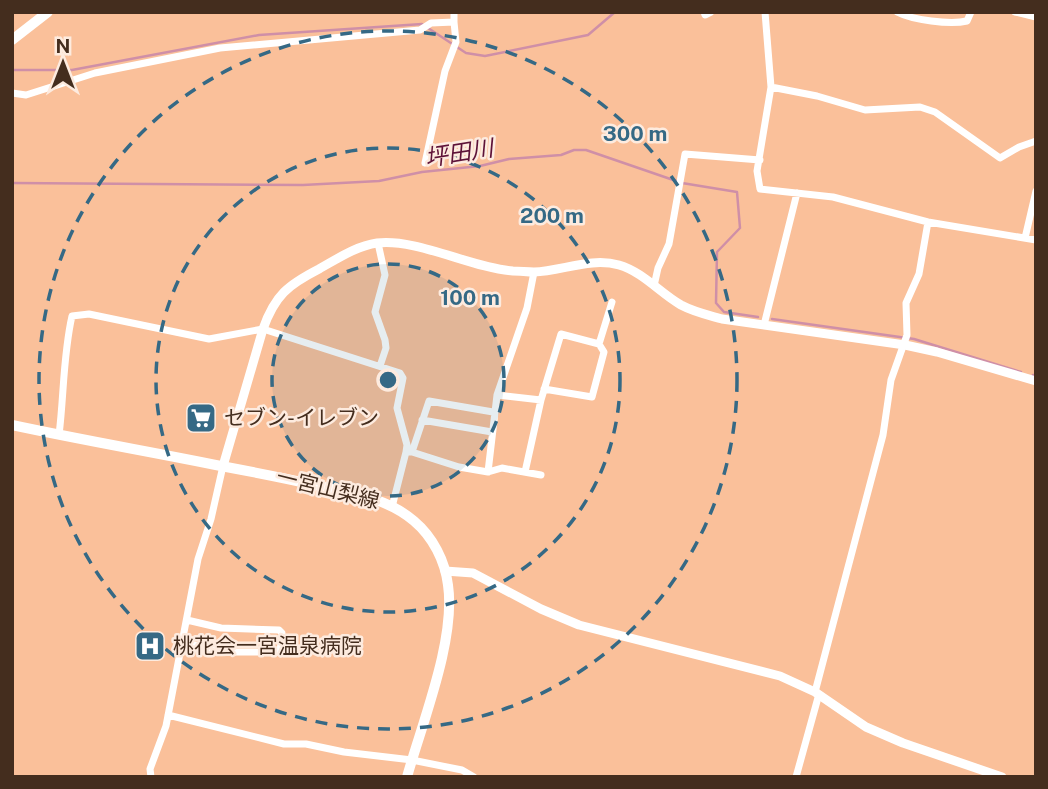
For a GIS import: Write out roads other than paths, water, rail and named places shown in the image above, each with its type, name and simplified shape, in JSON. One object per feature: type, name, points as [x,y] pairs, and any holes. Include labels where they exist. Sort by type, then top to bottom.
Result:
[{"type":"highway","points":[[12,40],[48,12]]},
{"type":"main road","name":"一宮山梨線","points":[[12,425],[366,496],[414,520],[436,548],[445,572],[449,605],[447,629],[422,732],[407,777]]},
{"type":"street","points":[[425,163],[445,71],[456,42],[454,12]]},
{"type":"street","points":[[704,12],[705,15],[711,12]]},
{"type":"street","points":[[765,12],[771,87],[757,170],[760,189],[833,197],[928,222],[1036,240]]},
{"type":"street","points":[[897,12],[957,23],[967,21],[971,12]]},
{"type":"street","points":[[1015,12],[1036,17]]},
{"type":"street","points":[[12,93],[26,95],[95,73],[220,48],[420,30],[431,23],[454,22]]},
{"type":"street","points":[[771,87],[817,96],[865,110],[920,107],[935,112],[1000,158],[1019,146],[1036,141]]},
{"type":"street","points":[[654,286],[658,268],[669,244],[685,154],[760,160]]},
{"type":"street","points":[[1025,238],[1036,191]]},
{"type":"street","points":[[764,324],[797,192]]},
{"type":"street","points":[[796,777],[883,435],[891,380],[905,340],[906,303],[919,274],[928,222]]},
{"type":"street","points":[[151,777],[150,769],[169,715],[198,559],[263,329],[274,304],[288,288],[351,251],[378,243],[420,248],[499,269],[534,272],[581,264],[617,264],[637,272],[683,306],[700,314],[905,340],[1036,381]]},
{"type":"street","points":[[378,243],[385,275],[375,312],[385,340],[380,366]]},
{"type":"street","points":[[488,472],[496,395],[527,308],[534,272]]},
{"type":"street","points":[[599,344],[612,302]]},
{"type":"street","points":[[59,435],[65,388],[66,344],[72,316],[89,314],[209,339],[263,329],[400,373],[403,377],[397,408],[409,452]]},
{"type":"street","points":[[525,472],[541,400],[544,389],[562,334],[599,344],[604,352],[592,397],[544,389]]},
{"type":"street","points":[[496,395],[541,400]]},
{"type":"street","points":[[392,507],[429,401],[494,412]]},
{"type":"street","points":[[422,420],[492,432]]},
{"type":"street","points":[[409,452],[458,467],[488,472],[502,468],[541,475]]},
{"type":"street","points":[[445,572],[472,573],[541,609],[579,625],[780,676],[817,693],[866,727],[903,743],[1002,777]]},
{"type":"street","points":[[182,642],[223,652],[281,652],[282,633],[279,630],[221,628],[187,620]]},
{"type":"street","points":[[169,715],[284,744],[306,744],[344,752],[412,760],[462,771],[474,777]]},
{"type":"waterway","points":[[12,70],[72,70],[259,35],[422,24],[466,53],[485,56],[588,35],[615,12]]},
{"type":"waterway","name":"坪田川","points":[[12,183],[303,185],[379,181],[422,172],[586,150],[682,183],[737,192],[740,228],[717,252],[716,303],[724,312],[758,317]]},
{"type":"waterway","name":"坪田川","points":[[772,319],[914,339],[1021,372]]},
{"type":"place","name":"セブン-イレブン","points":[[201,418]]},
{"type":"place","name":"桃花会一宮温泉病院","points":[[150,646]]}]
